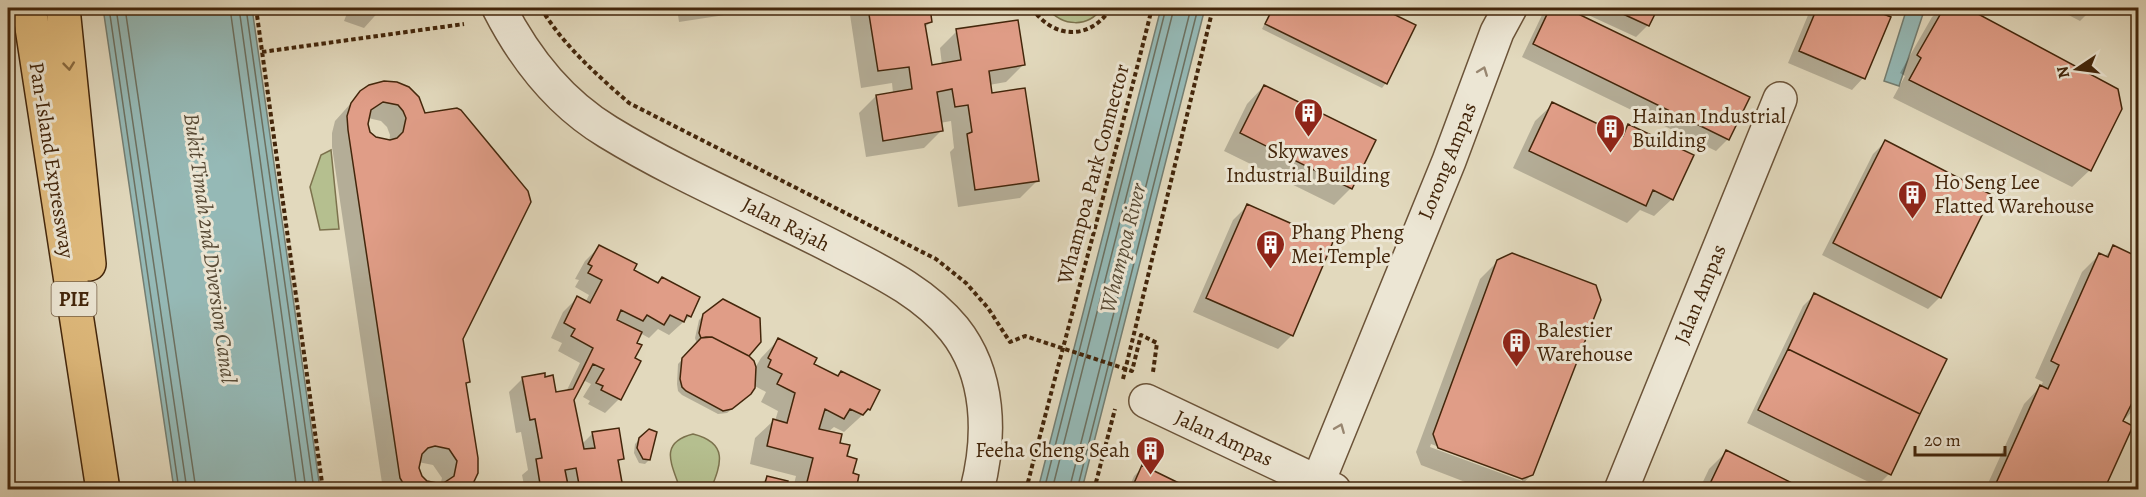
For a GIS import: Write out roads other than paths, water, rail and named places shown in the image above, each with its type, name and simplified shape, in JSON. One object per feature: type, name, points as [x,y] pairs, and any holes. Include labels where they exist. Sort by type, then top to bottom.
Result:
[{"type":"highway","name":"Pan-Island Expressway","points":[[29,8],[103,485]]},
{"type":"highway","points":[[63,8],[89,259],[103,485]]},
{"type":"street","name":"Jalan Rajah","points":[[499,8],[514,36],[557,92],[606,131],[660,161],[894,279],[931,304],[955,330],[973,362],[981,389],[985,406],[986,429],[977,489]]},
{"type":"street","name":"Lorong Ampas","points":[[1326,486],[1497,32],[1510,8]]},
{"type":"street","name":"Jalan Ampas","points":[[1621,489],[1780,99]]},
{"type":"street","name":"Jalan Ampas","points":[[1129,394],[1326,486]]},
{"type":"water","name":"Bukit Timah 2nd Diversion Canal","points":[[103,8],[252,8],[320,489],[174,489]]},
{"type":"water","name":"Whampoa River","points":[[1161,8],[1205,8],[1082,489],[1038,489]]},
{"type":"water","points":[[1907,8],[1925,8],[1899,86],[1884,81]]},
{"type":"place","name":"Skywaves Industrial Building","points":[[1308,138]]},
{"type":"place","name":"Hainan Industrial Building","points":[[1611,154]]},
{"type":"place","name":"Ho Seng Lee Flatted Warehouse","points":[[1913,220]]},
{"type":"place","name":"Phang Pheng Mei Temple","points":[[1270,270]]},
{"type":"place","name":"Balestier Warehouse","points":[[1516,368]]},
{"type":"place","name":"Feeha Cheng Seah","points":[[1151,476]]}]
